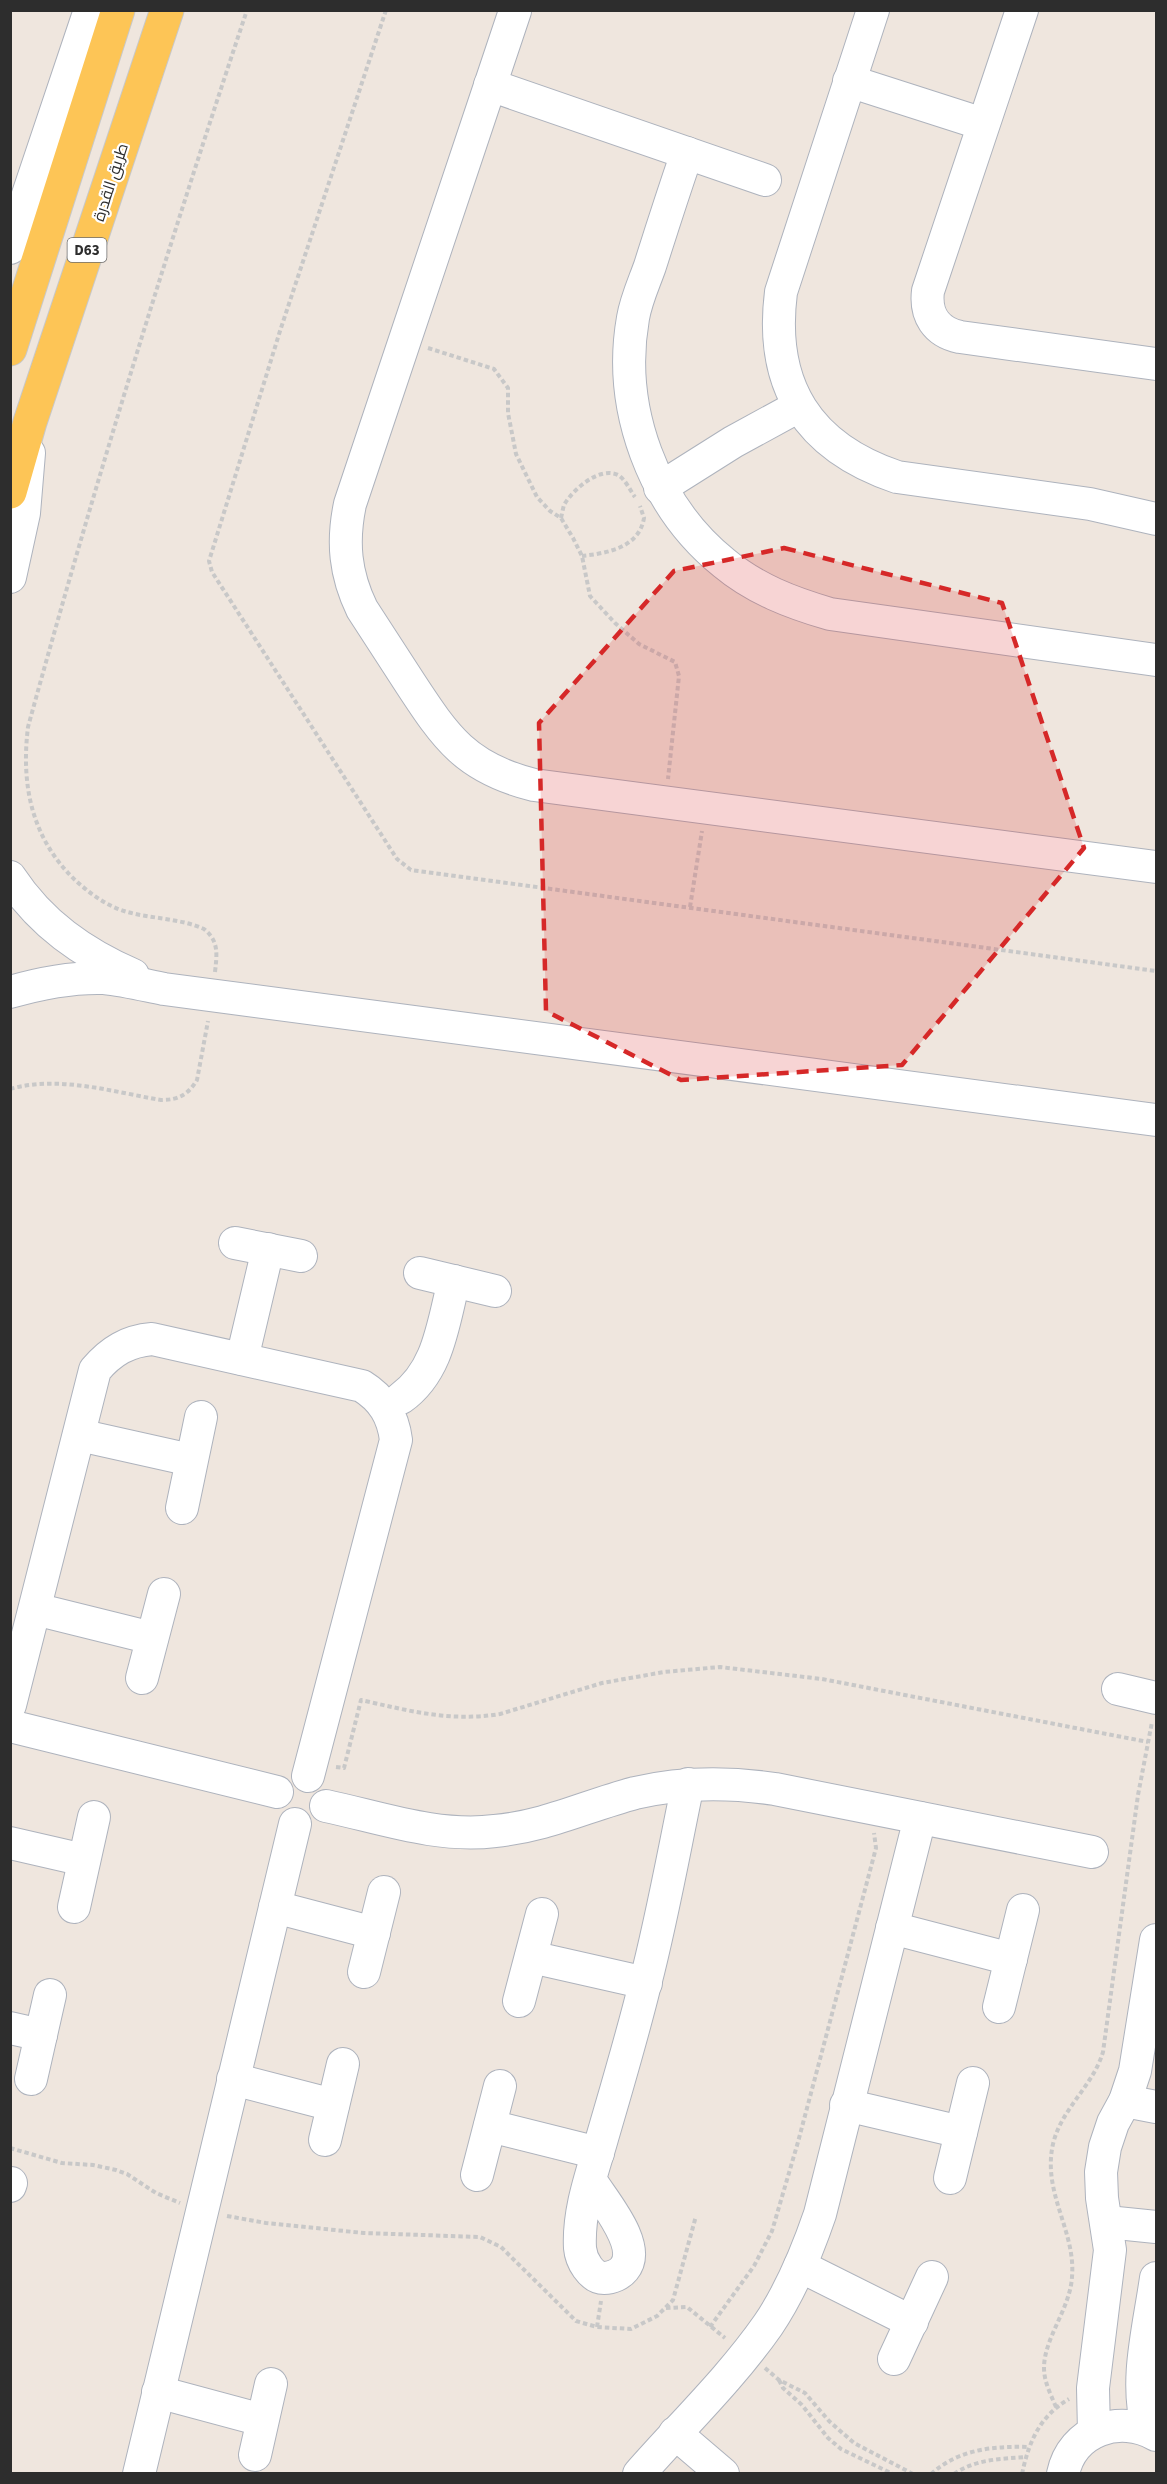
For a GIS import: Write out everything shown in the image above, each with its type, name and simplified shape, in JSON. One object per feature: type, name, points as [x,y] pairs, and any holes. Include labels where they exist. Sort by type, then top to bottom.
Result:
[{"type":"main road","name":"D63","points":[[10,349],[118,10]]},
{"type":"main road","name":"طريق القدرة","points":[[10,492],[30,422],[167,10]]},
{"type":"street","points":[[10,248],[90,10]]},
{"type":"street","points":[[873,10],[781,291],[777,321],[779,350],[786,379],[799,406],[818,430],[841,451],[868,467],[897,477],[1090,504],[1156,519]]},
{"type":"street","points":[[1022,10],[928,291],[926,301],[933,322],[940,330],[960,337],[1156,364]]},
{"type":"street","points":[[515,12],[350,504],[344,538],[348,574],[362,609],[440,729],[472,759],[512,780],[534,785],[1156,867]]},
{"type":"street","points":[[849,81],[983,124]]},
{"type":"street","points":[[490,86],[765,180]]},
{"type":"street","points":[[687,153],[633,316],[630,343],[630,378],[652,490],[724,564],[774,595],[801,606],[830,614],[1156,660]]},
{"type":"street","points":[[652,490],[732,442],[799,406]]},
{"type":"street","points":[[10,577],[26,493],[30,422]]},
{"type":"street","points":[[1090,504],[1156,496]]},
{"type":"street","points":[[10,877],[34,909],[70,941],[104,963],[164,989]]},
{"type":"street","points":[[10,992],[38,984],[104,978],[164,989],[1156,1120]]},
{"type":"street","points":[[235,1243],[301,1256]]},
{"type":"street","points":[[242,1359],[268,1249]]},
{"type":"street","points":[[420,1273],[495,1291]]},
{"type":"street","points":[[401,1398],[419,1383],[431,1364],[454,1281]]},
{"type":"street","points":[[10,1705],[95,1370],[94,1352],[97,1343],[110,1330],[128,1326],[137,1328],[152,1339],[362,1386],[372,1392],[392,1418],[396,1440],[321,1772],[326,1806],[314,1822],[302,1825],[288,1821],[279,1812],[277,1806],[278,1792],[286,1780],[293,1776],[321,1772]]},
{"type":"street","points":[[362,1386],[380,1384],[395,1391],[401,1398],[407,1415],[402,1433],[396,1440]]},
{"type":"street","points":[[182,1508],[201,1417]]},
{"type":"street","points":[[79,1436],[191,1460]]},
{"type":"street","points":[[142,1678],[164,1594]]},
{"type":"street","points":[[35,1609],[152,1638]]},
{"type":"street","points":[[1118,1689],[1156,1698]]},
{"type":"street","points":[[10,1726],[278,1792]]},
{"type":"street","points":[[326,1806],[427,1830],[478,1833],[538,1824],[636,1793],[688,1784],[753,1786],[1092,1852]]},
{"type":"street","points":[[489,2126],[594,2167],[646,1983],[688,1784]]},
{"type":"street","points":[[74,1907],[94,1817]]},
{"type":"street","points":[[639,2474],[746,2354],[768,2324],[800,2266],[820,2214],[920,1818]]},
{"type":"street","points":[[139,2474],[295,1824]]},
{"type":"street","points":[[10,1843],[84,1860]]},
{"type":"street","points":[[364,1972],[384,1892]]},
{"type":"street","points":[[275,1907],[374,1933]]},
{"type":"street","points":[[999,2007],[1023,1910]]},
{"type":"street","points":[[519,2001],[542,1914]]},
{"type":"street","points":[[892,1928],[1011,1959]]},
{"type":"street","points":[[1094,2432],[1092,2388],[1109,2265],[1101,2172],[1105,2147],[1113,2123],[1125,2101],[1135,2071],[1156,1940]]},
{"type":"street","points":[[531,1957],[646,1983]]},
{"type":"street","points":[[31,2079],[50,1995]]},
{"type":"street","points":[[10,2028],[41,2036]]},
{"type":"street","points":[[325,2140],[343,2064]]},
{"type":"street","points":[[233,2079],[333,2105]]},
{"type":"street","points":[[950,2178],[973,2083]]},
{"type":"street","points":[[477,2175],[500,2086]]},
{"type":"street","points":[[1125,2101],[1156,2106]]},
{"type":"street","points":[[846,2105],[961,2132]]},
{"type":"street","points":[[1107,2222],[1156,2228]]},
{"type":"street","points":[[800,2266],[912,2322]]},
{"type":"street","points":[[894,2359],[932,2277]]},
{"type":"street","points":[[1152,2432],[1142,2409],[1141,2388],[1156,2278]]},
{"type":"street","points":[[255,2456],[271,2384]]},
{"type":"street","points":[[158,2392],[262,2420]]},
{"type":"street","points":[[1063,2474],[1071,2452],[1081,2440],[1094,2432],[1121,2424],[1152,2432]]},
{"type":"street","points":[[675,2433],[723,2474]]},
{"type":"path","points":[[10,1089],[38,1084],[58,1084],[161,1100],[177,1099],[185,1095],[197,1080],[212,995],[217,952],[214,939],[204,929],[120,910],[90,892],[64,869],[38,830],[30,805],[25,753],[35,702],[113,431],[192,176],[247,10]]},
{"type":"path","points":[[386,10],[280,332],[212,547],[210,561],[212,572],[404,866],[411,870],[1156,971]]},
{"type":"path","points":[[404,341],[494,369],[508,388],[507,413],[516,454],[537,497],[550,511],[561,518],[582,556],[590,596],[639,644],[675,662],[679,676],[667,802]]},
{"type":"path","points":[[561,518],[565,504],[582,485],[610,472],[652,490],[643,525],[636,538],[610,552],[582,556]]},
{"type":"path","points":[[690,907],[706,809]]},
{"type":"path","points":[[321,1772],[344,1768],[361,1700],[442,1717],[482,1717],[500,1714],[602,1683],[664,1672],[720,1667],[822,1679],[1148,1742]]},
{"type":"path","points":[[1056,2407],[1046,2384],[1045,2360],[1070,2292],[1073,2267],[1053,2193],[1051,2159],[1060,2125],[1095,2072],[1103,2052],[1138,1795],[1156,1698]]},
{"type":"path","points":[[710,2327],[754,2266],[772,2231],[876,1848],[874,1833],[868,1827]]},
{"type":"path","points":[[10,2148],[62,2163],[93,2165],[116,2170],[127,2174],[156,2193],[202,2211],[250,2221],[364,2234],[480,2236],[501,2247],[576,2321],[597,2327],[631,2330],[648,2322],[666,2308],[673,2300],[696,2216]]},
{"type":"path","points":[[666,2308],[687,2307],[780,2380],[805,2393],[829,2421],[854,2443],[913,2474]]},
{"type":"path","points":[[780,2380],[783,2388],[802,2404],[828,2438],[841,2449],[893,2474]]},
{"type":"path","points":[[1022,2474],[1028,2447],[1041,2423],[1056,2407],[1092,2388]]},
{"type":"path","points":[[932,2474],[948,2462],[981,2449],[1000,2446],[1028,2447]]},
{"type":"path","points":[[954,2474],[971,2464],[984,2460],[1026,2457]]},
{"type":"highlighted area","points":[[784,548],[1002,603],[1084,848],[902,1065],[681,1080],[546,1011],[539,723],[674,571]]}]
